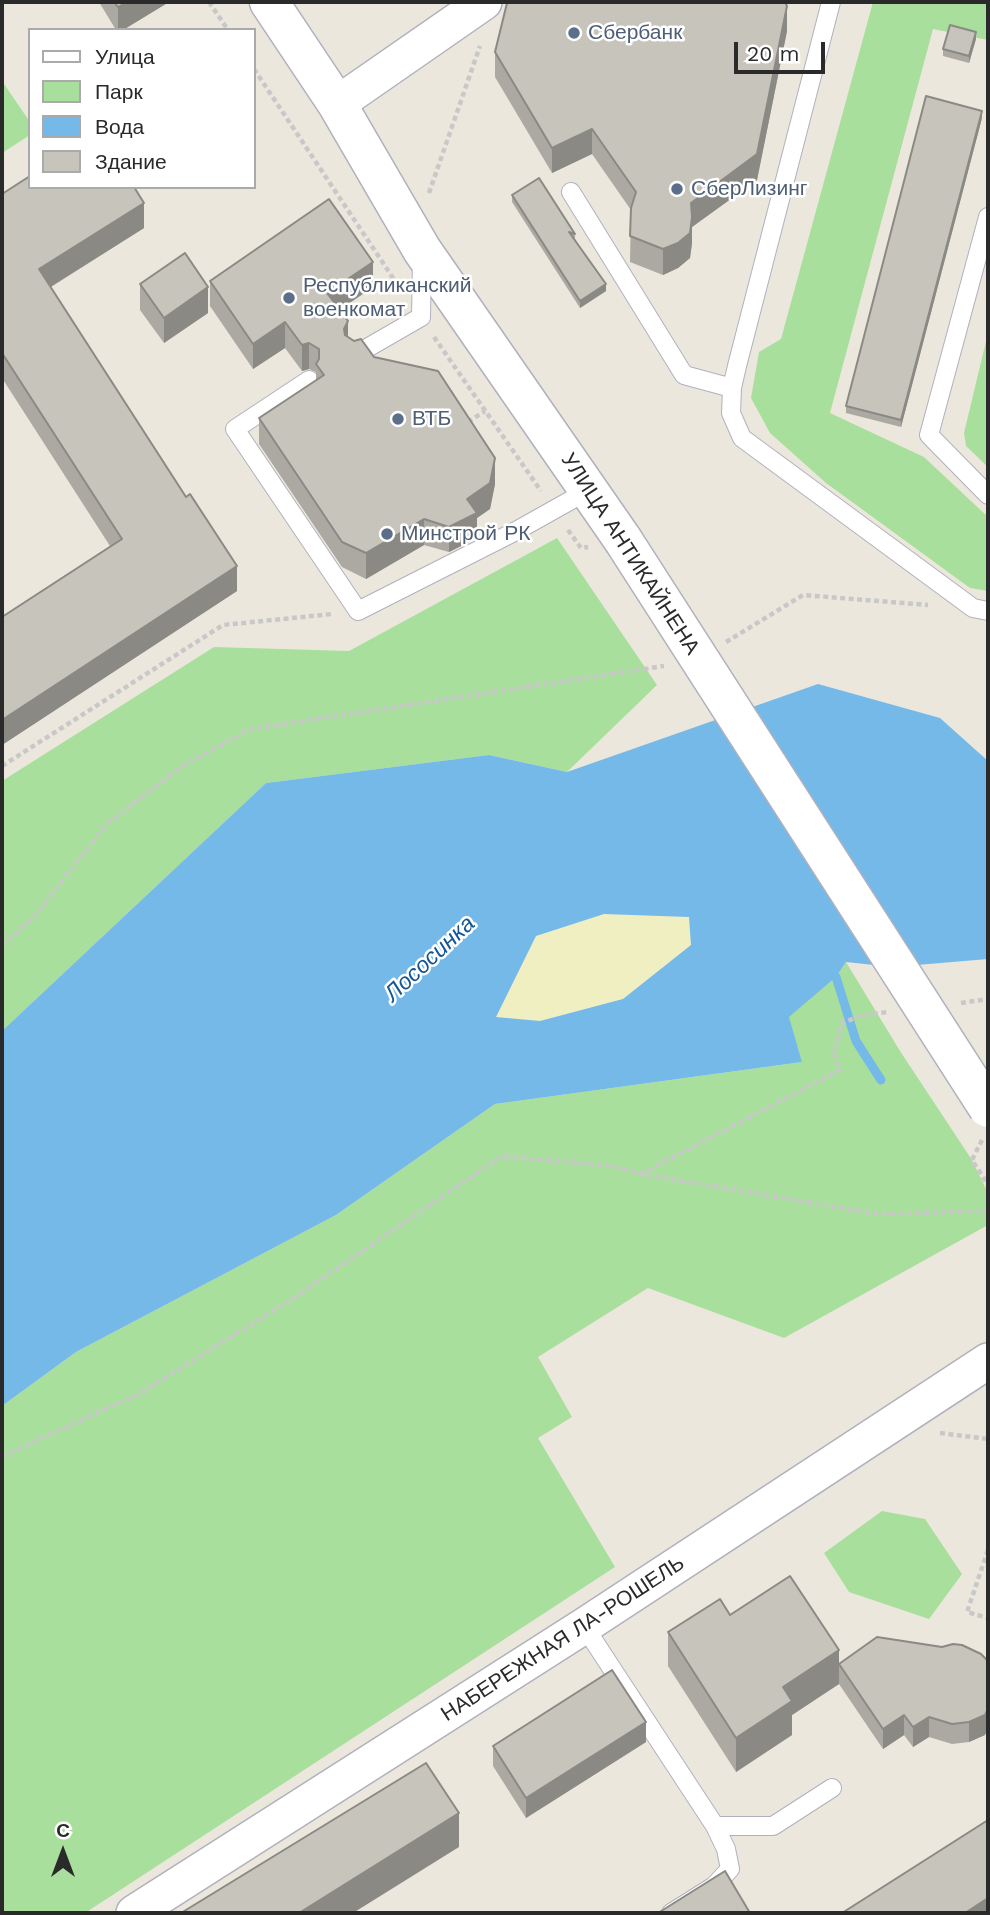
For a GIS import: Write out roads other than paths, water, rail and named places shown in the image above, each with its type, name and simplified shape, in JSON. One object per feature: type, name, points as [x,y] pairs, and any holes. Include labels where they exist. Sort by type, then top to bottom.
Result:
[{"type":"main road","name":"УЛИЦА АНТИКАЙНЕНА","points":[[269,2],[337,104],[422,250],[623,540],[986,1123]]},
{"type":"street","points":[[337,104],[484,2]]},
{"type":"street","name":"НАБЕРЕЖНАЯ ЛА-РОШЕЛЬ","points":[[134,1913],[584,1626],[988,1361]]},
{"type":"lane","points":[[831,2],[732,388],[731,413],[741,438],[981,610]]},
{"type":"lane","points":[[571,192],[684,375],[732,388]]},
{"type":"lane","points":[[988,217],[929,435],[988,495]]},
{"type":"lane","points":[[355,355],[421,317],[422,250]]},
{"type":"lane","points":[[309,380],[235,429],[358,611],[516,531],[589,489]]},
{"type":"lane","points":[[584,1626],[715,1826],[726,1849],[730,1869],[714,1886],[671,1913]]},
{"type":"lane","points":[[715,1826],[773,1826],[832,1788]]},
{"type":"water","name":"Лососинка","points":[[818,684],[940,718],[988,761],[988,959],[893,967],[846,962],[836,977],[789,1017],[802,1062],[495,1104],[336,1215],[76,1352],[2,1406],[2,1031],[266,783],[489,755],[567,772]],"holes":[[[604,914],[689,917],[691,945],[623,999],[540,1021],[496,1017],[536,936]]]},
{"type":"waterway","points":[[836,977],[856,1041],[881,1080]]},
{"type":"place","name":"Сбербанк","points":[[574,33]]},
{"type":"place","name":"СберЛизинг","points":[[677,189]]},
{"type":"place","name":"Республиканский военкомат","points":[[289,298]]},
{"type":"place","name":"ВТБ","points":[[398,419]]},
{"type":"place","name":"Минстрой РК","points":[[387,534]]}]
